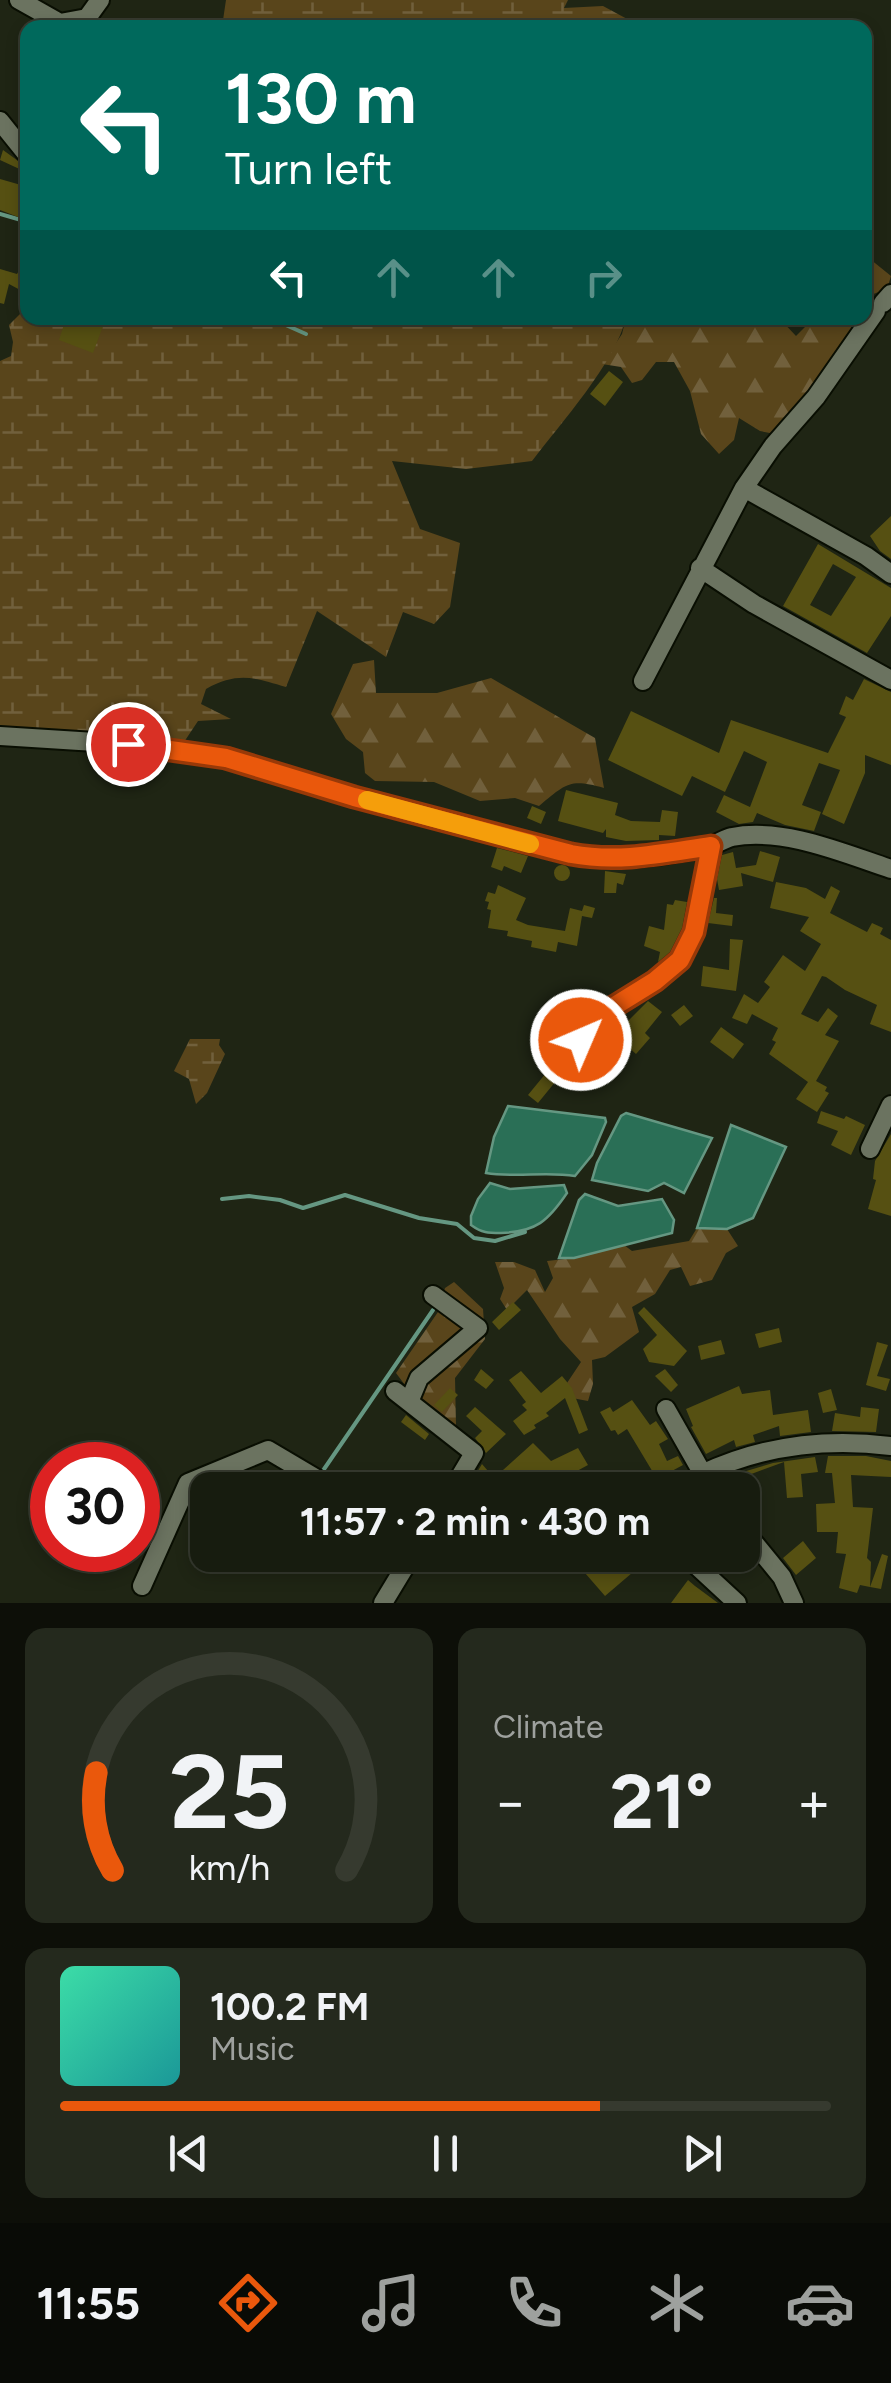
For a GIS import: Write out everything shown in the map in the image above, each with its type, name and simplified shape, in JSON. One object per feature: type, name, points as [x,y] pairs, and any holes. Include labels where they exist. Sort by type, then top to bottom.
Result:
[{"type":"street","points":[[20,0],[55,20]]},
{"type":"street","points":[[81,20],[87,18],[100,0]]},
{"type":"street","points":[[0,120],[20,146]]},
{"type":"street","points":[[643,681],[744,488],[867,325]]},
{"type":"street","points":[[744,488],[891,574]]},
{"type":"street","points":[[700,568],[754,604],[891,680]]},
{"type":"street","points":[[0,736],[108,742],[226,758],[354,797],[602,860],[711,846],[731,838],[784,838],[891,869]]},
{"type":"street","points":[[581,1040],[605,1012],[655,981],[680,960],[694,932],[711,846]]},
{"type":"street","points":[[870,1149],[891,1105]]},
{"type":"street","points":[[433,1295],[478,1328],[402,1397],[474,1452],[462,1472]]},
{"type":"street","points":[[666,1409],[701,1472]]},
{"type":"street","points":[[720,1472],[738,1458],[767,1450],[834,1444],[891,1446]]},
{"type":"street","points":[[216,1472],[268,1450],[305,1472]]},
{"type":"street","points":[[142,1586],[190,1483]]},
{"type":"street","points":[[760,1550],[782,1577],[794,1603]]},
{"type":"street","points":[[382,1603],[401,1572]]},
{"type":"street","points":[[703,1572],[737,1603]]},
{"type":"green space","points":[[226,0],[568,0],[564,8],[603,6],[629,20],[223,20]]},
{"type":"green space","points":[[872,261],[891,276],[887,289],[872,294]]},
{"type":"green space","points":[[20,314],[20,325],[624,325],[599,373],[532,461],[466,469],[392,461],[420,529],[460,543],[450,607],[434,624],[403,612],[386,657],[317,611],[286,687],[245,678],[206,689],[201,704],[231,719],[198,721],[184,742],[0,728],[0,361],[11,356],[9,325]]},
{"type":"green space","points":[[624,325],[786,325],[796,336],[807,325],[858,325],[814,395],[775,434],[760,431],[739,418],[734,440],[719,454],[701,434],[690,391],[674,362],[656,362],[642,380],[632,383],[621,367],[602,364]]},
{"type":"green space","points":[[374,660],[376,693],[437,693],[491,678],[595,738],[604,788],[568,785],[539,806],[515,798],[480,801],[434,782],[375,781],[365,773],[363,752],[346,739],[331,714],[353,664]]},
{"type":"green space","points":[[190,1039],[220,1039],[225,1054],[207,1093],[196,1104],[189,1079],[174,1071]]},
{"type":"green space","points":[[697,1228],[727,1229],[738,1246],[726,1253],[712,1280],[690,1286],[681,1267],[670,1270],[655,1294],[632,1307],[639,1332],[605,1357],[592,1360],[593,1384],[588,1401],[572,1398],[567,1383],[581,1362],[527,1290],[507,1310],[500,1299],[504,1288],[495,1262],[514,1262],[535,1270],[545,1292],[553,1278],[547,1261],[624,1245],[632,1251],[689,1241]]},
{"type":"green space","points":[[454,1282],[483,1309],[485,1339],[455,1378],[456,1426],[437,1428],[396,1373],[438,1312],[445,1288]]},
{"type":"shaded area","points":[[508,1106],[605,1118],[606,1122],[592,1155],[575,1176],[486,1173],[494,1137]]},
{"type":"shaded area","points":[[626,1113],[712,1138],[684,1193],[664,1183],[648,1191],[592,1180],[597,1163]]},
{"type":"shaded area","points":[[731,1125],[786,1147],[753,1218],[727,1229],[697,1228]]},
{"type":"shaded area","points":[[490,1183],[510,1189],[564,1185],[567,1193],[547,1218],[532,1227],[489,1233],[471,1225],[471,1216]]},
{"type":"shaded area","points":[[585,1194],[618,1206],[662,1199],[674,1220],[672,1233],[574,1258],[559,1258],[579,1200]]},
{"type":"building","points":[[3,150],[20,162],[20,169],[0,160]]},
{"type":"building","points":[[0,179],[20,185],[18,217],[0,210]]},
{"type":"building","points":[[0,269],[17,274],[20,269],[20,290],[9,284],[4,304],[0,303]]},
{"type":"building","points":[[64,325],[103,325],[93,353],[59,340]]},
{"type":"building","points":[[609,371],[623,382],[605,406],[590,394]]},
{"type":"building","points":[[891,516],[891,559],[870,536]]},
{"type":"building","points":[[818,544],[891,588],[891,616],[867,653],[783,606]],"holes":[[[833,564],[856,577],[831,616],[810,605]]]},
{"type":"building","points":[[864,679],[891,692],[891,765],[865,755],[865,773],[844,824],[822,814],[840,770],[819,763],[802,805],[821,812],[814,831],[785,825],[757,813],[753,822],[739,824],[716,812],[724,795],[750,807],[767,762],[744,751],[725,792],[692,776],[682,796],[608,760],[631,711],[719,753],[731,720],[828,753],[846,717],[839,714],[846,696],[853,700]]},
{"type":"building","points":[[566,790],[618,803],[615,815],[631,821],[660,822],[662,810],[678,812],[675,836],[626,841],[606,837],[606,829],[603,833],[558,821]]},
{"type":"building","points":[[532,806],[546,812],[541,824],[527,818]]},
{"type":"building","points":[[497,848],[528,856],[521,873],[504,866],[502,871],[491,867]]},
{"type":"building","points":[[760,851],[780,857],[773,882],[741,873],[743,886],[719,890],[722,855],[733,852],[736,868],[756,865]]},
{"type":"building","points":[[562,865],[570,873],[562,881],[554,873]]},
{"type":"building","points":[[605,871],[626,874],[623,885],[617,883],[616,893],[604,893]]},
{"type":"building","points":[[776,882],[806,888],[825,899],[831,886],[840,891],[830,913],[867,932],[872,923],[883,928],[880,934],[891,940],[891,1032],[870,1024],[877,1005],[822,976],[801,1014],[818,1022],[828,1008],[838,1016],[825,1035],[839,1041],[816,1081],[827,1087],[825,1091],[829,1093],[817,1112],[796,1099],[808,1082],[769,1054],[778,1028],[752,1014],[747,1024],[732,1018],[744,994],[758,1003],[770,987],[764,982],[783,955],[805,971],[821,944],[800,931],[809,917],[770,908]]},
{"type":"building","points":[[498,885],[526,898],[516,920],[528,925],[565,931],[570,908],[595,908],[592,918],[582,916],[577,946],[558,942],[556,952],[531,947],[532,941],[488,928],[491,910],[485,901],[488,892],[495,894]]},
{"type":"building","points":[[714,898],[716,913],[733,915],[732,926],[708,923]]},
{"type":"building","points":[[675,900],[687,902],[682,928],[670,952],[658,962],[660,952],[644,946],[649,926],[664,930],[667,904],[673,905]]},
{"type":"building","points":[[730,939],[743,940],[736,991],[701,986],[703,966],[729,970]]},
{"type":"building","points":[[648,1001],[662,1012],[645,1033],[650,1038],[636,1054],[627,1046],[618,1057],[602,1044],[607,1037],[604,1035],[619,1019],[625,1024]]},
{"type":"building","points":[[684,1005],[693,1016],[680,1026],[671,1015]]},
{"type":"building","points":[[721,1027],[744,1044],[733,1059],[710,1042]]},
{"type":"building","points":[[546,1073],[556,1081],[538,1103],[528,1095]]},
{"type":"building","points":[[821,1111],[865,1125],[851,1155],[831,1145],[838,1131],[817,1123]]},
{"type":"building","points":[[891,1134],[891,1216],[868,1209],[876,1180],[875,1161]]},
{"type":"building","points":[[513,1302],[521,1310],[499,1330],[492,1322]]},
{"type":"building","points":[[644,1307],[687,1351],[674,1366],[649,1362],[643,1349],[657,1335],[638,1313]]},
{"type":"building","points":[[779,1328],[782,1342],[759,1348],[755,1334]]},
{"type":"building","points":[[721,1340],[725,1354],[701,1360],[698,1346]]},
{"type":"building","points":[[877,1342],[888,1345],[877,1376],[890,1379],[886,1391],[866,1385]]},
{"type":"building","points":[[481,1369],[494,1380],[486,1389],[474,1380]]},
{"type":"building","points":[[665,1369],[678,1385],[671,1392],[655,1376]]},
{"type":"building","points":[[521,1371],[541,1393],[562,1376],[572,1388],[588,1430],[579,1434],[565,1398],[524,1435],[513,1421],[527,1410],[522,1405],[526,1402],[509,1380]]},
{"type":"building","points":[[739,1386],[742,1394],[770,1390],[773,1415],[808,1410],[811,1432],[780,1436],[779,1426],[753,1435],[755,1442],[736,1447],[734,1440],[706,1454],[686,1409]]},
{"type":"building","points":[[450,1388],[458,1395],[442,1412],[434,1405]]},
{"type":"building","points":[[831,1389],[837,1410],[823,1413],[818,1393]]},
{"type":"building","points":[[632,1400],[650,1425],[656,1421],[668,1439],[659,1444],[667,1461],[678,1456],[683,1465],[670,1472],[653,1472],[627,1429],[618,1435],[611,1431],[600,1412],[610,1407],[613,1412]]},
{"type":"building","points":[[475,1407],[506,1434],[486,1453],[475,1438],[482,1431],[466,1416]]},
{"type":"building","points":[[861,1407],[879,1409],[876,1432],[832,1431],[835,1413],[860,1417]]},
{"type":"building","points":[[406,1415],[429,1434],[425,1440],[401,1422]]},
{"type":"building","points":[[533,1443],[551,1461],[578,1448],[588,1465],[575,1472],[501,1472]]},
{"type":"building","points":[[828,1456],[866,1456],[891,1461],[891,1477],[851,1475],[853,1507],[873,1508],[867,1558],[871,1562],[870,1587],[860,1585],[857,1593],[839,1588],[846,1554],[836,1553],[838,1532],[817,1532],[816,1504],[835,1503],[832,1473],[825,1473]]},
{"type":"building","points":[[815,1457],[818,1472],[801,1474],[803,1497],[787,1498],[784,1462],[757,1472],[743,1472],[773,1463]]},
{"type":"building","points":[[803,1541],[816,1558],[796,1575],[783,1558]]},
{"type":"building","points":[[882,1554],[888,1556],[881,1589],[870,1587]]},
{"type":"building","points":[[586,1572],[633,1572],[605,1596]]},
{"type":"building","points":[[688,1580],[695,1586],[718,1603],[671,1603]]},
{"type":"waterway","points":[[0,214],[20,220]]},
{"type":"waterway","points":[[286,325],[306,334]]},
{"type":"waterway","points":[[222,1199],[249,1196],[303,1208],[345,1195],[419,1218],[457,1224],[474,1238],[495,1241],[525,1232]]},
{"type":"waterway","points":[[322,1472],[433,1310]]},
{"type":"slow traffic","points":[[367,800],[530,844]]},
{"type":"route","points":[[128,744],[226,758],[354,797],[602,860],[711,846],[694,932],[680,960],[673,969],[605,1012],[581,1040]]}]
